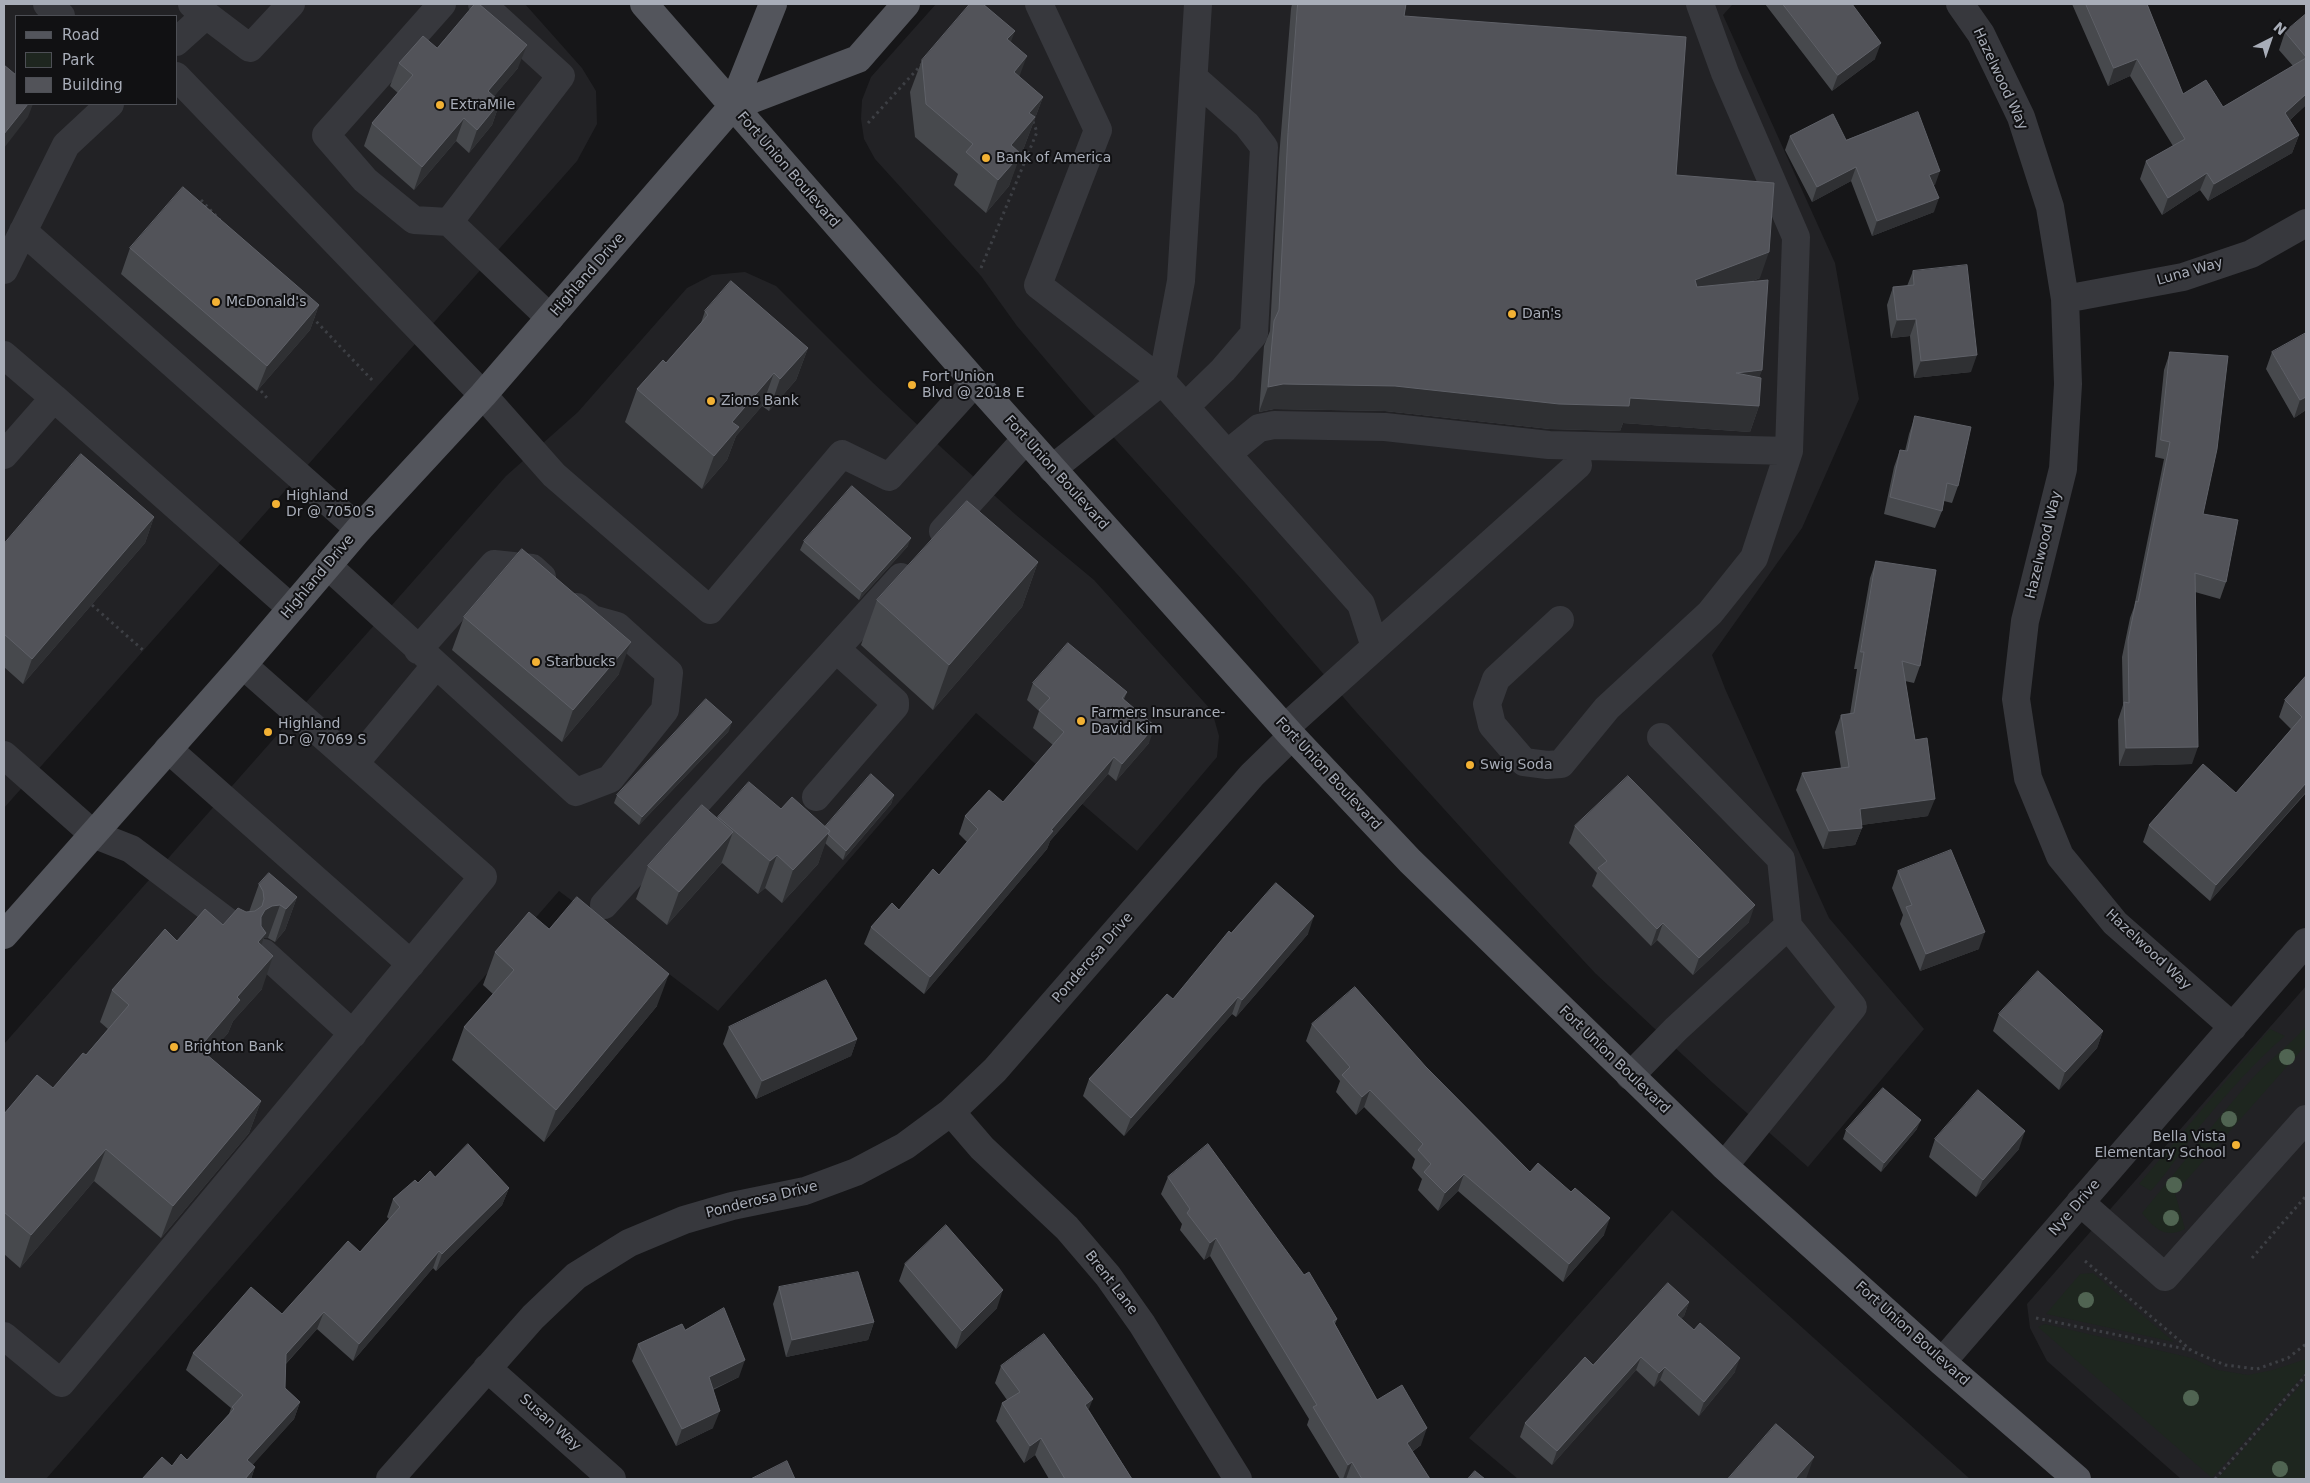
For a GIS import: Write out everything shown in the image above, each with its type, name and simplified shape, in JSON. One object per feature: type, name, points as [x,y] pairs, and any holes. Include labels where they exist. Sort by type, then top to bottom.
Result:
[{"type":"main road","name":"Fort Union Boulevard","points":[[644,4],[732,107],[1052,469],[1288,732],[1410,861],[1724,1166],[1942,1362],[2077,1479]]},
{"type":"main road","name":"Highland Drive","points":[[4,935],[243,665],[359,529],[550,318],[732,107],[773,4]]},
{"type":"main road","name":"Highland Drive","points":[[732,107],[858,59],[906,4]]},
{"type":"street","points":[[47,4],[60,15]]},
{"type":"street","points":[[178,39],[199,9],[250,48],[291,4]]},
{"type":"street","points":[[442,4],[326,135],[365,180],[414,220],[449,222],[550,318]]},
{"type":"street","points":[[449,222],[561,76],[482,4]]},
{"type":"street","points":[[1039,4],[1098,130],[1038,285],[1162,381],[1360,604],[1375,647]]},
{"type":"street","points":[[1052,469],[1162,381],[1181,281],[1198,4]]},
{"type":"street","points":[[1560,620],[1496,678],[1487,704],[1492,725],[1524,762],[1547,765],[1561,764],[1607,708],[1710,614],[1754,558],[1788,451],[1796,237],[1725,74],[1700,4]]},
{"type":"street","name":"Hazelwood Way","points":[[1960,4],[1981,34],[2021,117],[2050,206],[2065,299],[2068,384],[2063,470],[2025,621],[2016,699],[2028,778],[2060,856],[2115,923],[2233,1027]]},
{"type":"street","points":[[178,78],[482,394],[554,475],[710,610],[842,454],[889,477],[975,382]]},
{"type":"street","points":[[1185,407],[1223,370],[1254,334],[1264,147],[1247,125],[1194,78]]},
{"type":"street","points":[[4,270],[66,145],[109,105]]},
{"type":"street","name":"Luna Way","points":[[2065,299],[2183,277],[2251,254],[2306,223]]},
{"type":"street","points":[[23,231],[359,529]]},
{"type":"street","points":[[4,355],[291,608]]},
{"type":"street","points":[[4,456],[54,398]]},
{"type":"street","points":[[1227,454],[1259,428],[1274,424],[1385,427],[1548,445],[1788,451]]},
{"type":"street","points":[[604,905],[1026,439]]},
{"type":"street","name":"Ponderosa Drive","points":[[390,1479],[533,1317],[576,1276],[629,1243],[684,1220],[732,1206],[805,1191],[856,1172],[905,1146],[951,1112],[995,1070],[1252,776],[1288,732],[1375,647],[1578,465]]},
{"type":"street","points":[[328,566],[427,657],[576,792],[610,779],[665,710],[669,673],[617,626],[592,619],[532,568],[494,564],[427,657],[355,763]]},
{"type":"street","points":[[816,797],[895,706],[895,702],[836,649]]},
{"type":"street","points":[[4,1336],[61,1383],[482,877],[243,665]]},
{"type":"street","points":[[1661,737],[1781,859],[1788,926],[1853,1007],[1724,1166]]},
{"type":"street","points":[[168,749],[411,964]]},
{"type":"street","points":[[4,755],[93,834],[131,849],[237,929]]},
{"type":"street","points":[[1630,1076],[1676,1029],[1788,926]]},
{"type":"street","name":"Nye Drive","points":[[1942,1362],[2306,942]]},
{"type":"street","points":[[264,953],[353,1034]]},
{"type":"street","name":"Brent Lane","points":[[951,1112],[982,1148],[1067,1228],[1108,1276],[1142,1324],[1238,1479]]},
{"type":"street","points":[[2080,1202],[2165,1277],[2306,1119]]},
{"type":"street","name":"Susan Way","points":[[487,1368],[612,1479]]},
{"type":"path","points":[[868,123],[925,60]]},
{"type":"path","points":[[981,268],[1038,132],[1030,114]]},
{"type":"path","points":[[201,200],[221,221]]},
{"type":"path","points":[[308,312],[374,382]]},
{"type":"path","points":[[92,604],[142,650]]},
{"type":"path","points":[[2252,1258],[2306,1196]]},
{"type":"path","points":[[2084,1261],[2192,1351]]},
{"type":"path","points":[[2036,1318],[2192,1351],[2225,1365],[2256,1368],[2288,1358],[2306,1344]]},
{"type":"path","points":[[2215,1479],[2306,1375]]},
{"type":"shaded area","points":[[4,4],[525,4],[582,68],[596,91],[597,124],[577,161],[4,808]]},
{"type":"shaded area","points":[[936,4],[1733,4],[1723,15],[1835,263],[1859,399],[1802,528],[1712,655],[1726,691],[1829,918],[1924,1029],[1808,1167],[1713,1083],[1595,973],[1492,862],[1357,713],[1246,584],[1079,399],[1017,326],[981,276],[875,159],[864,139],[861,119],[862,100],[871,77]]},
{"type":"shaded area","points":[[745,272],[776,286],[870,380],[943,449],[1016,515],[1094,580],[1212,711],[1219,736],[1217,757],[1137,851],[976,713],[718,1011],[559,891],[46,1479],[4,1479],[4,1044],[506,476],[578,412],[687,288],[712,275]]},
{"type":"shaded area","name":"Bella Vista Elementary School","points":[[2306,986],[2306,1479],[2181,1479],[2047,1361],[2030,1328],[2027,1304]]},
{"type":"shaded area","points":[[1672,1210],[1970,1479],[1518,1479],[1469,1438]]},
{"type":"green space","points":[[2306,1026],[2306,1045],[2175,1193],[2185,1229],[2166,1233],[2156,1228],[2142,1213],[2251,1080]]},
{"type":"green space","points":[[2270,1029],[2285,1036],[2251,1068],[2200,1126],[2151,1191],[2139,1184]]},
{"type":"green space","points":[[2093,1273],[2174,1342],[2046,1314],[2080,1274]]},
{"type":"green space","points":[[2045,1324],[2192,1358],[2218,1370],[2248,1375],[2273,1370],[2306,1359],[2306,1372],[2212,1478],[2038,1327]]},
{"type":"green space","points":[[2306,1379],[2306,1479],[2217,1479]]},
{"type":"building","points":[[475,4],[479,4],[527,45],[488,91],[500,102],[477,130],[464,118],[422,167],[372,123],[413,75],[399,63],[423,36],[437,48]]},
{"type":"building","points":[[970,4],[983,4],[1015,31],[1007,39],[1027,56],[1014,72],[1043,97],[1029,113],[1035,117],[1011,145],[1021,154],[998,180],[966,152],[973,144],[926,104],[922,60]]},
{"type":"building","name":"Dan's","points":[[1298,4],[1406,4],[1404,16],[1686,37],[1676,175],[1774,183],[1769,252],[1695,280],[1697,287],[1768,280],[1762,370],[1736,373],[1761,378],[1759,406],[1630,398],[1629,406],[1559,404],[1395,386],[1283,384],[1268,387],[1274,321],[1279,310],[1288,133]]},
{"type":"building","points":[[1783,4],[1852,4],[1881,43],[1838,75]]},
{"type":"building","points":[[2086,4],[2147,4],[2183,94],[2206,80],[2223,107],[2306,58],[2306,94],[2285,113],[2299,135],[2214,184],[2207,173],[2168,198],[2146,161],[2185,139],[2137,59],[2114,68]]},
{"type":"building","points":[[2306,14],[2306,57],[2285,32]]},
{"type":"building","points":[[4,65],[15,74],[15,105],[27,105],[4,134]]},
{"type":"building","points":[[1918,112],[1940,171],[1929,175],[1939,198],[1877,221],[1856,167],[1817,187],[1790,136],[1833,114],[1846,140]]},
{"type":"building","name":"McDonald's","points":[[183,187],[319,305],[267,366],[130,248]]},
{"type":"building","points":[[1967,265],[1977,355],[1921,361],[1916,319],[1897,320],[1893,287],[1914,285],[1913,271]]},
{"type":"building","name":"Zions Bank","points":[[731,281],[808,348],[780,379],[774,373],[732,422],[739,427],[714,456],[637,389],[663,360],[666,363],[708,315],[705,311]]},
{"type":"building","points":[[2306,333],[2306,397],[2300,400],[2272,352]]},
{"type":"building","points":[[2170,352],[2228,356],[2217,449],[2203,514],[2238,520],[2226,582],[2195,573],[2198,747],[2126,748],[2124,702],[2129,703],[2128,640],[2136,601],[2138,602],[2170,442],[2161,440]]},
{"type":"building","points":[[1915,416],[1971,427],[1958,486],[1947,483],[1942,511],[1890,497],[1900,450],[1907,451]]},
{"type":"building","points":[[81,454],[154,517],[32,659],[4,634],[4,544]]},
{"type":"building","points":[[852,486],[911,538],[862,592],[804,541]]},
{"type":"building","points":[[967,501],[1038,562],[949,665],[877,600]]},
{"type":"building","points":[[522,549],[631,642],[573,710],[464,617]]},
{"type":"building","points":[[1876,561],[1936,570],[1920,666],[1902,661],[1915,740],[1927,738],[1935,799],[1860,809],[1862,828],[1829,831],[1802,773],[1849,767],[1841,715],[1854,713],[1864,652],[1861,652]]},
{"type":"building","points":[[1068,643],[1127,692],[1122,698],[1155,726],[1122,764],[1114,757],[930,977],[871,927],[892,903],[899,910],[933,869],[939,875],[978,829],[965,816],[989,790],[1003,802],[1064,732],[1039,710],[1050,698],[1033,683]]},
{"type":"building","points":[[2306,676],[2306,783],[2216,885],[2149,825],[2203,764],[2236,793],[2302,717],[2285,700]]},
{"type":"building","points":[[706,699],[732,722],[642,817],[617,795]]},
{"type":"building","points":[[871,774],[894,795],[846,851],[828,834],[830,831],[825,827]]},
{"type":"building","points":[[1628,776],[1755,905],[1699,958],[1663,923],[1657,929],[1598,868],[1607,861],[1575,826]]},
{"type":"building","points":[[749,782],[781,809],[792,797],[830,831],[793,870],[777,855],[770,861],[718,817]]},
{"type":"building","points":[[702,805],[733,832],[679,892],[648,866]]},
{"type":"building","points":[[1951,850],[1985,932],[1926,954],[1906,907],[1912,905],[1898,871]]},
{"type":"building","points":[[269,873],[297,897],[286,909],[280,905],[272,906],[265,910],[261,917],[261,926],[266,933],[258,942],[273,956],[237,997],[240,1000],[199,1048],[261,1101],[173,1206],[106,1149],[31,1235],[4,1212],[4,1114],[37,1075],[53,1088],[83,1053],[86,1055],[129,1005],[112,990],[165,929],[177,941],[205,909],[223,925],[238,908],[246,912],[255,911],[262,906],[264,899],[263,891],[259,884]]},
{"type":"building","points":[[1276,883],[1314,916],[1242,1000],[1238,997],[1131,1118],[1089,1079],[1167,994],[1173,999],[1229,931],[1231,933]]},
{"type":"building","points":[[577,897],[669,974],[556,1110],[464,1027],[514,970],[495,952],[529,912],[549,929]]},
{"type":"building","points":[[2038,971],[2103,1031],[2065,1072],[1999,1014]]},
{"type":"building","points":[[826,980],[857,1039],[762,1081],[729,1027]]},
{"type":"building","points":[[1355,987],[1426,1067],[1530,1172],[1538,1163],[1571,1192],[1575,1188],[1610,1218],[1569,1264],[1464,1174],[1445,1193],[1424,1172],[1431,1164],[1418,1150],[1423,1144],[1370,1090],[1362,1097],[1342,1075],[1350,1067],[1312,1024]]},
{"type":"building","points":[[1883,1088],[1921,1120],[1884,1163],[1846,1130]]},
{"type":"building","points":[[1978,1090],[2025,1131],[1983,1180],[1935,1139]]},
{"type":"building","points":[[468,1144],[509,1188],[442,1254],[439,1251],[359,1344],[324,1312],[286,1354],[285,1388],[300,1402],[247,1460],[255,1467],[245,1479],[142,1479],[162,1457],[172,1466],[181,1454],[187,1460],[234,1409],[232,1407],[243,1395],[193,1353],[251,1287],[282,1314],[348,1241],[360,1252],[400,1207],[393,1199],[415,1180],[418,1183],[430,1171],[435,1177]]},
{"type":"building","points":[[1208,1144],[1304,1275],[1309,1272],[1337,1319],[1333,1321],[1377,1400],[1402,1385],[1427,1428],[1407,1443],[1430,1479],[1362,1479],[1352,1462],[1348,1465],[1313,1407],[1317,1405],[1216,1238],[1210,1243],[1187,1213],[1190,1209],[1168,1177]]},
{"type":"building","points":[[946,1225],[1003,1290],[962,1331],[905,1264]]},
{"type":"building","points":[[858,1272],[874,1322],[792,1340],[779,1287]]},
{"type":"building","points":[[1668,1283],[1689,1302],[1677,1315],[1694,1330],[1700,1323],[1740,1358],[1704,1402],[1665,1367],[1659,1373],[1641,1357],[1557,1451],[1525,1423],[1585,1357],[1593,1365]]},
{"type":"building","points":[[724,1308],[745,1360],[709,1377],[720,1411],[682,1429],[638,1344],[682,1324],[685,1330]]},
{"type":"building","points":[[1044,1334],[1093,1399],[1085,1405],[1132,1479],[1065,1479],[1041,1438],[1030,1446],[1002,1403],[1020,1392],[1001,1366]]},
{"type":"building","points":[[1776,1424],[1814,1457],[1795,1479],[1728,1479]]},
{"type":"building","points":[[787,1461],[795,1479],[751,1479]]},
{"type":"building","points":[[1475,1471],[1485,1479],[1468,1479]]},
{"type":"place","name":"ExtraMile","points":[[440,105]]},
{"type":"place","name":"Bank of America","points":[[986,158]]},
{"type":"place","name":"McDonald's","points":[[216,302]]},
{"type":"place","name":"Dan's","points":[[1512,314]]},
{"type":"place","name":"Fort Union Blvd @ 2018 E","points":[[912,385]]},
{"type":"place","name":"Zions Bank","points":[[711,401]]},
{"type":"place","name":"Highland Dr @ 7050 S","points":[[276,504]]},
{"type":"place","name":"Starbucks","points":[[536,662]]},
{"type":"place","name":"Farmers Insurance- David Kim","points":[[1081,721]]},
{"type":"place","name":"Highland Dr @ 7069 S","points":[[268,732]]},
{"type":"place","name":"Swig Soda","points":[[1470,765]]},
{"type":"place","name":"Brighton Bank","points":[[174,1047]]},
{"type":"place","name":"Bella Vista Elementary School","points":[[2236,1145]]}]
